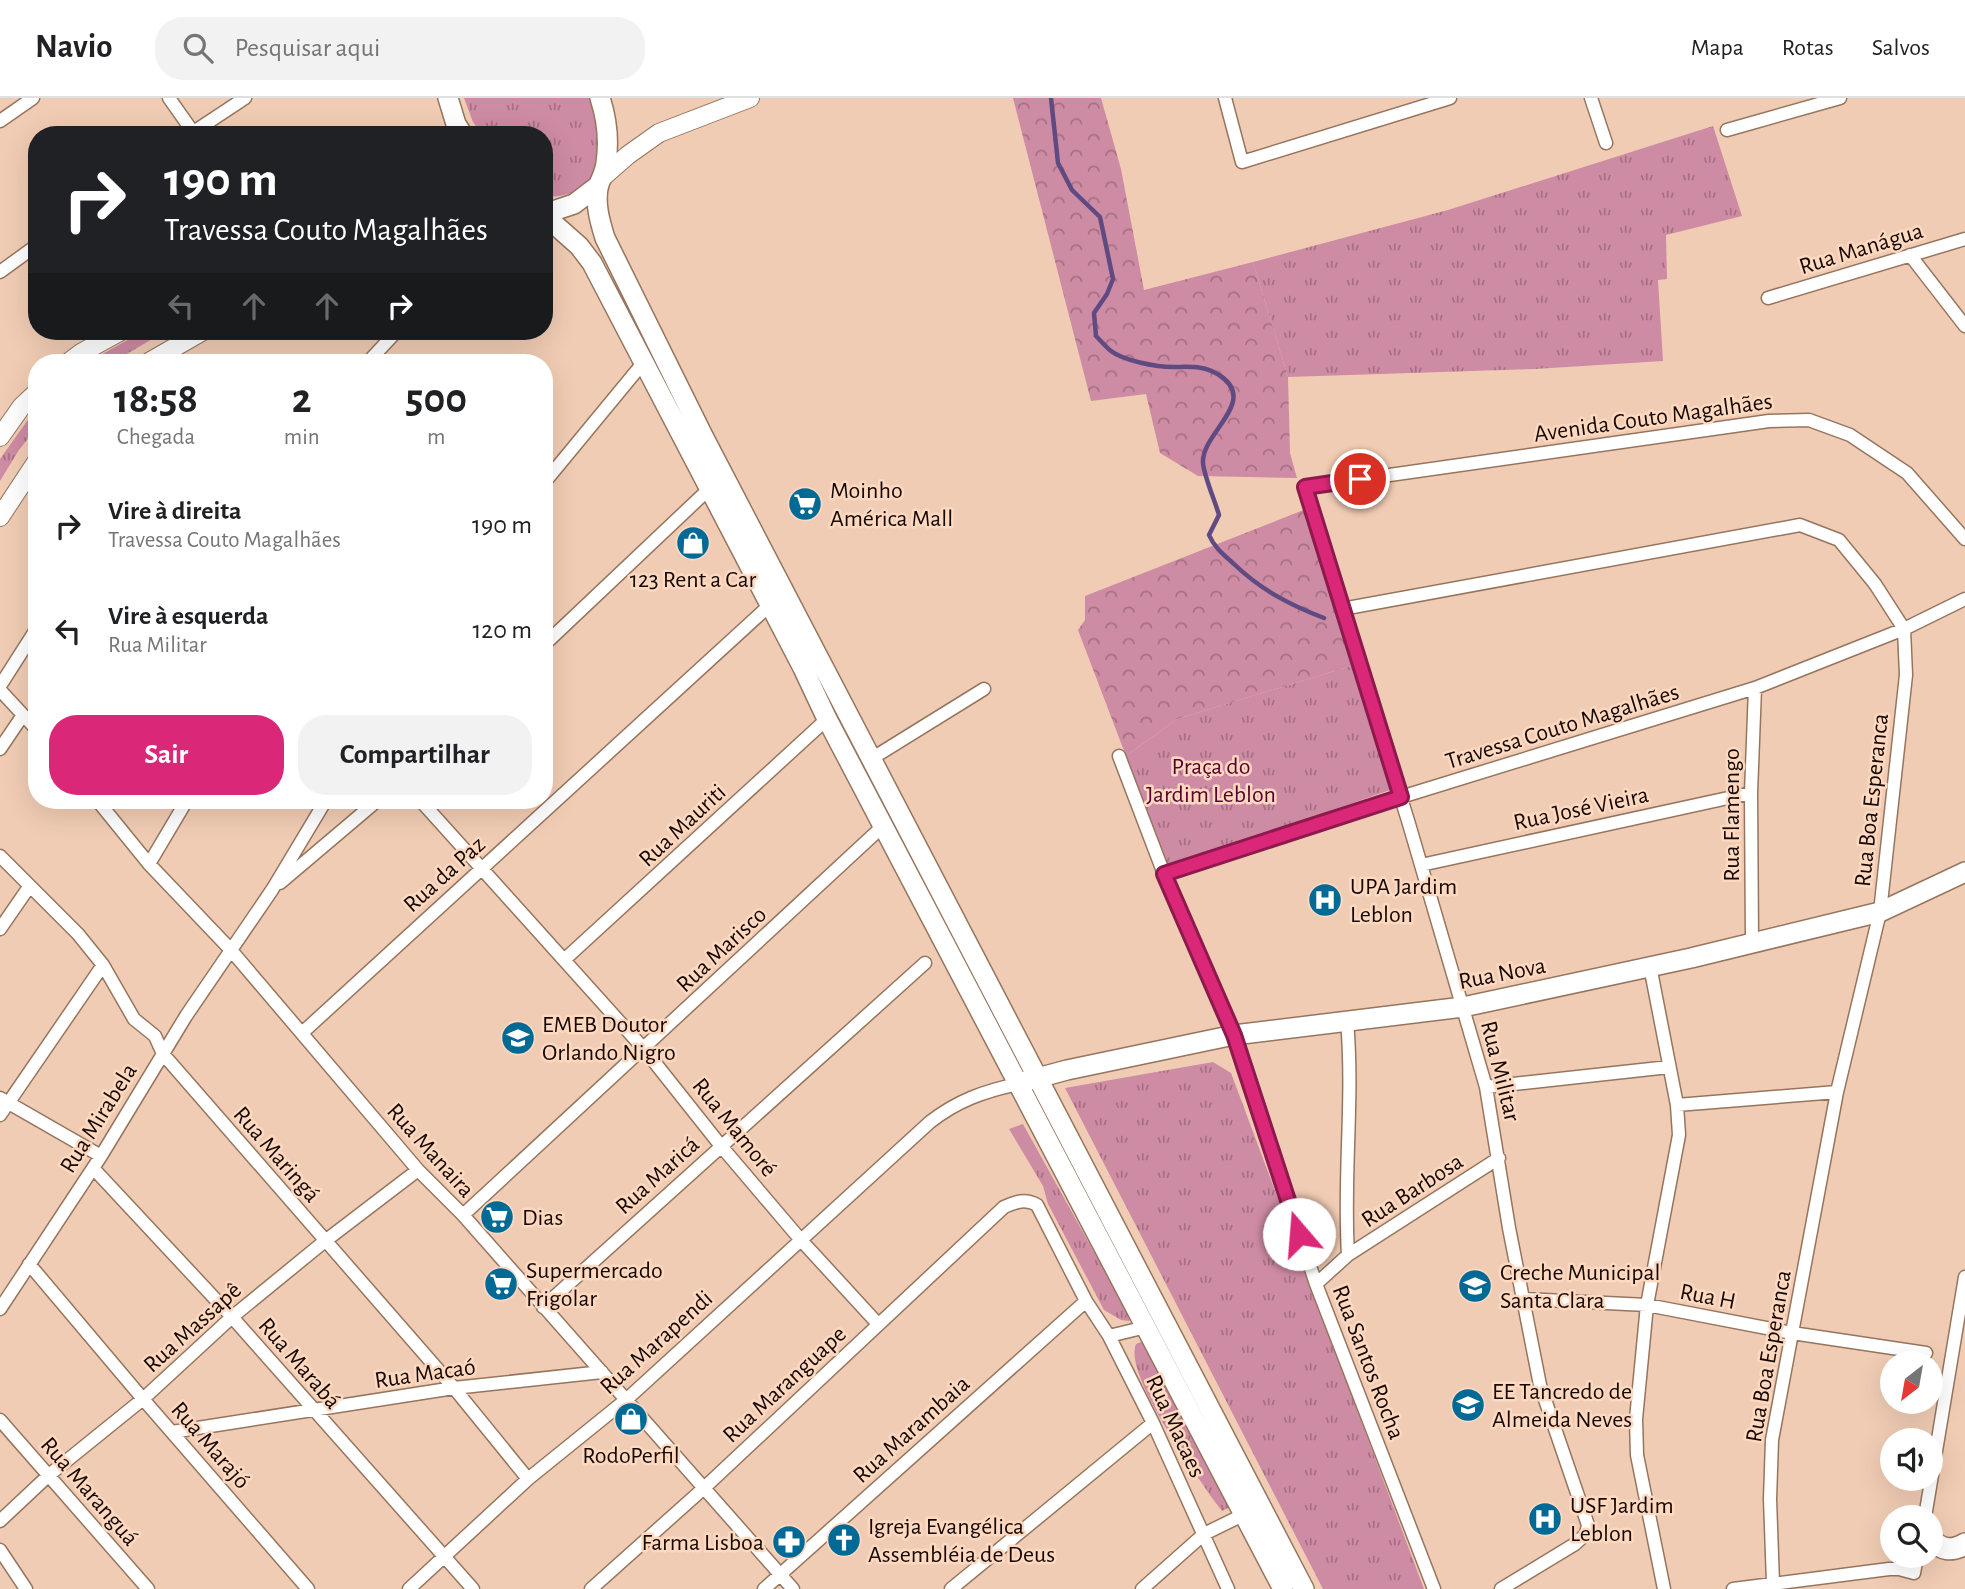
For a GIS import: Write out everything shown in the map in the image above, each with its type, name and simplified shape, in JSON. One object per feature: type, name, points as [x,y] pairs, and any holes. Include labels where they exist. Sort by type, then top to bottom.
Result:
[{"type":"highway","points":[[1943,1549],[1952,1550],[1965,1544]]},
{"type":"main road","points":[[448,98],[456,126]]},
{"type":"main road","points":[[600,98],[608,141],[601,180],[599,221],[605,238],[692,416],[1304,1589]]},
{"type":"main road","points":[[553,212],[574,204],[628,155],[659,134],[750,98]]},
{"type":"main road","points":[[553,223],[579,246],[592,263],[827,719],[1283,1589]]},
{"type":"main road","points":[[80,354],[105,340]]},
{"type":"main road","points":[[163,354],[187,340]]},
{"type":"main road","points":[[0,436],[28,400]]},
{"type":"main road","points":[[0,517],[28,475]]},
{"type":"main road","name":"Rua Nova","points":[[1018,1084],[1067,1070],[1234,1035],[1463,1007],[1650,966],[1880,912],[1965,872]]},
{"type":"street","points":[[0,121],[33,98]]},
{"type":"street","points":[[169,98],[187,126]]},
{"type":"street","points":[[202,126],[245,98]]},
{"type":"street","points":[[1225,98],[1242,162],[1450,98]]},
{"type":"street","points":[[1403,98],[1407,111]]},
{"type":"street","points":[[1591,98],[1606,144]]},
{"type":"street","points":[[1789,98],[1793,111]]},
{"type":"street","points":[[1727,130],[1840,98]]},
{"type":"street","name":"Rua Manágua","points":[[1768,298],[1965,239]]},
{"type":"street","points":[[0,272],[28,252]]},
{"type":"street","points":[[1910,255],[1965,326]]},
{"type":"street","points":[[375,354],[389,340]]},
{"type":"street","points":[[553,472],[643,362]]},
{"type":"street","name":"Avenida Couto Magalhães","points":[[1305,487],[1769,421],[1809,419],[1850,435],[1906,473],[1965,539]]},
{"type":"street","name":"Rua Militar","points":[[1305,487],[1401,797],[1486,1087],[1509,1228],[1540,1385],[1588,1528],[1585,1536],[1575,1544],[1502,1589]]},
{"type":"street","points":[[553,636],[709,489]]},
{"type":"street","points":[[1342,609],[1800,525],[1839,540],[1875,584],[1904,629]]},
{"type":"street","name":"Travessa Couto Magalhães","points":[[1164,874],[1401,797],[1755,688],[1904,629],[1965,599]]},
{"type":"street","name":"Rua da Paz","points":[[553,803],[770,605]]},
{"type":"street","name":"Rua Boa Esperanca","points":[[1773,1583],[1770,1499],[1772,1440],[1836,1092],[1880,912],[1906,675],[1904,629]]},
{"type":"street","points":[[28,643],[0,688],[28,720]]},
{"type":"street","name":"Rua Flamengo","points":[[1752,942],[1751,793],[1755,688]]},
{"type":"street","points":[[871,759],[984,689]]},
{"type":"street","points":[[0,749],[23,715]]},
{"type":"street","name":"Rua Mauriti","points":[[564,960],[827,719]]},
{"type":"street","name":"Rua Santos Rocha","points":[[1119,756],[1164,874],[1234,1035],[1316,1284],[1434,1589]]},
{"type":"street","name":"Rua José Vieira","points":[[1421,865],[1751,793]]},
{"type":"street","name":"Rua Manaira","points":[[104,809],[149,864],[230,949],[418,1170],[463,1215],[793,1589]]},
{"type":"street","points":[[149,864],[182,809]]},
{"type":"street","points":[[272,890],[321,809]]},
{"type":"street","points":[[272,890],[367,809]]},
{"type":"street","name":"Rua Mamoré","points":[[427,809],[644,1049],[800,1239],[878,1324]]},
{"type":"street","name":"Rua da Paz","points":[[302,1033],[547,809]]},
{"type":"street","name":"Rua Marisco","points":[[463,1215],[883,826]]},
{"type":"street","name":"Rua Maringá","points":[[0,856],[78,934],[103,965],[134,1019],[155,1036],[163,1054],[454,1388],[528,1479]]},
{"type":"street","points":[[0,929],[29,887]]},
{"type":"street","name":"Rua Mirabela","points":[[0,1309],[101,1156],[230,949],[272,890]]},
{"type":"street","name":"Rua Maricá","points":[[543,1307],[925,963]]},
{"type":"street","points":[[0,1115],[4,1100],[103,965]]},
{"type":"street","points":[[1650,966],[1677,1105],[1678,1135],[1647,1305],[1636,1419],[1637,1455],[1664,1589]]},
{"type":"street","points":[[1347,1021],[1351,1068],[1346,1195],[1348,1255]]},
{"type":"street","points":[[1486,1087],[1669,1067]]},
{"type":"street","name":"Rua Marapendi","points":[[409,1589],[528,1479],[626,1399],[930,1122],[950,1106],[970,1096],[1018,1084]]},
{"type":"street","points":[[1677,1105],[1836,1092]]},
{"type":"street","points":[[4,1100],[101,1156]]},
{"type":"street","name":"Rua Barbosa","points":[[1316,1284],[1348,1255],[1499,1158]]},
{"type":"street","name":"Rua Marabá","points":[[93,1168],[232,1317],[473,1589]]},
{"type":"street","name":"Rua Massapê","points":[[0,1521],[49,1475],[143,1399],[232,1317],[418,1170]]},
{"type":"street","name":"Rua Macaes","points":[[1003,1207],[1018,1201],[1037,1205],[1153,1423],[1228,1589]]},
{"type":"street","name":"Rua Maranguape","points":[[592,1589],[704,1488],[1003,1207]]},
{"type":"street","name":"Rua Marajó","points":[[29,1264],[308,1589]]},
{"type":"street","points":[[1927,1505],[1965,1277]]},
{"type":"street","name":"Rua H","points":[[1523,1299],[1647,1305],[1792,1333],[1913,1351]]},
{"type":"street","name":"Rua Marambaia","points":[[764,1589],[1086,1301]]},
{"type":"street","points":[[1109,1336],[1146,1327]]},
{"type":"street","name":"Rua Macaó","points":[[172,1432],[454,1388],[602,1372]]},
{"type":"street","name":"Rua Maranguá","points":[[0,1420],[148,1589]]},
{"type":"street","points":[[951,1589],[1153,1423]]},
{"type":"street","points":[[1142,1589],[1204,1534],[1245,1514]]},
{"type":"street","points":[[0,1550],[26,1589]]},
{"type":"street","points":[[1733,1589],[1889,1569],[1914,1573],[1915,1568]]},
{"type":"green space","points":[[464,98],[592,98],[601,146],[599,163],[582,187],[574,192],[553,196],[553,126],[476,126]]},
{"type":"green space","points":[[1013,98],[1101,98],[1121,169],[1144,290],[1253,262],[1288,377],[1290,453],[1297,478],[1198,476],[1160,453],[1146,394],[1091,401]]},
{"type":"green space","points":[[1713,126],[1742,216],[1666,235],[1667,279],[1658,280],[1663,361],[1535,369],[1288,377],[1253,262],[1448,210]]},
{"type":"green space","points":[[128,340],[151,340],[127,354],[102,354]]},
{"type":"green space","points":[[28,420],[28,438],[0,481],[0,459]]},
{"type":"green space","points":[[1306,509],[1354,665],[1177,719],[1126,756],[1078,630],[1085,620],[1085,596]]},
{"type":"green space","name":"Praça do Jardim Leblon","points":[[1354,665],[1393,789],[1169,867],[1126,756],[1177,719]]},
{"type":"green space","points":[[1213,1062],[1231,1073],[1424,1589],[1323,1589],[1065,1088]]},
{"type":"green space","points":[[1023,1124],[1130,1317],[1129,1321],[1121,1320],[1104,1310],[1048,1204],[1043,1186],[1009,1129]]},
{"type":"green space","points":[[1144,1341],[1230,1507],[1222,1511],[1178,1448],[1150,1400],[1135,1358],[1136,1344]]},
{"type":"waterway","points":[[1051,98],[1058,163],[1072,190],[1100,217],[1113,279],[1094,313],[1096,336],[1111,351],[1124,358],[1158,366],[1202,368],[1219,375],[1230,385],[1234,396],[1231,406],[1210,440],[1203,463],[1219,515],[1209,535],[1220,551],[1255,582],[1288,602],[1324,618]]},
{"type":"place","name":"Moinho América Mall","points":[[805,504]]},
{"type":"place","name":"123 Rent a Car","points":[[693,543]]},
{"type":"place","name":"UPA Jardim Leblon","points":[[1325,900]]},
{"type":"place","name":"EMEB Doutor Orlando Nigro","points":[[518,1038]]},
{"type":"place","name":"Dias","points":[[497,1217]]},
{"type":"place","name":"Supermercado Frigolar","points":[[501,1284]]},
{"type":"place","name":"Creche Municipal Santa Clara","points":[[1475,1286]]},
{"type":"place","name":"EE Tancredo de Almeida Neves","points":[[1468,1405]]},
{"type":"place","name":"RodoPerfil","points":[[631,1419]]},
{"type":"place","name":"USF Jardim Leblon","points":[[1545,1519]]},
{"type":"place","name":"Igreja Evangélica Assembléia de Deus","points":[[844,1540]]},
{"type":"place","name":"Farma Lisboa","points":[[789,1542]]},
{"type":"route","points":[[1299,1234],[1234,1035],[1164,874],[1401,797],[1305,487],[1360,479]]}]
